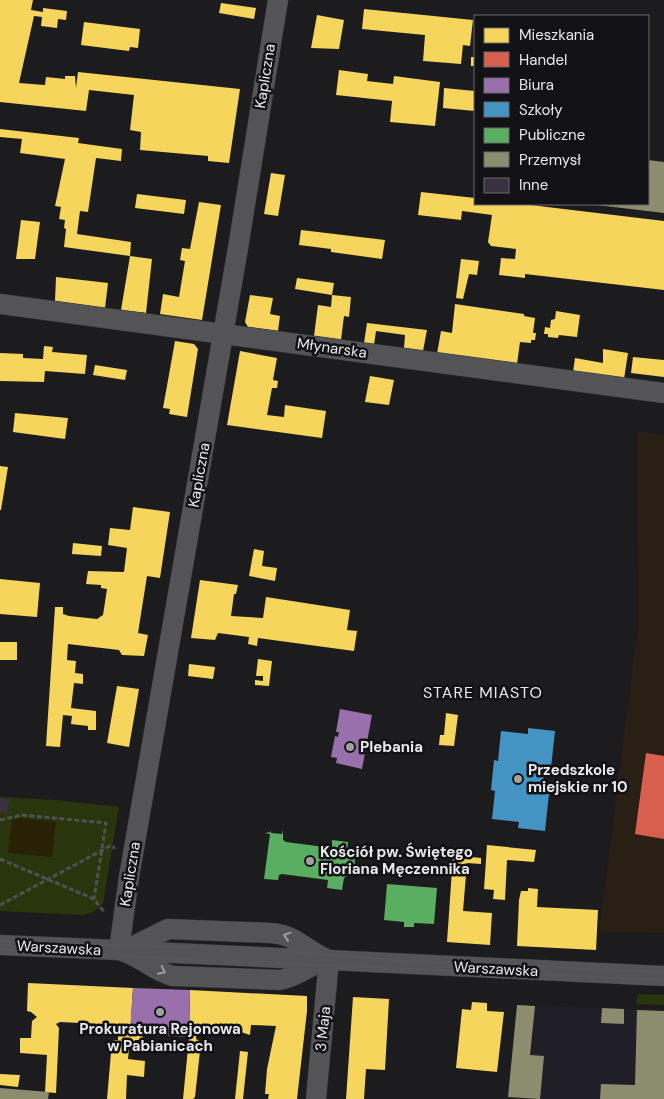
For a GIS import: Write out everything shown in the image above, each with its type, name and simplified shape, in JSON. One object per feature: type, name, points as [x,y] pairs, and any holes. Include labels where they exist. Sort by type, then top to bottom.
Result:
[{"type":"street","name":"Kapliczna","points":[[119,950],[129,877],[223,334],[278,0]]},
{"type":"street","name":"Młynarska","points":[[0,304],[664,393]]},
{"type":"street","name":"Warszawska","points":[[119,950],[136,945],[168,930],[271,933],[287,935],[329,960]]},
{"type":"street","name":"Warszawska","points":[[0,945],[119,950],[137,956],[166,974],[182,976],[280,980],[293,976],[320,962],[329,960],[664,976]]},
{"type":"street","name":"3 Maja","points":[[316,1099],[329,960]]},
{"type":"path","points":[[0,820],[22,815],[106,823],[94,899]]},
{"type":"path","points":[[0,905],[102,851]]},
{"type":"path","points":[[0,859],[94,899],[105,913]]},
{"type":"shaded area","points":[[637,431],[664,435],[664,933],[599,932],[638,627]]},
{"type":"shaded area","points":[[517,1005],[664,1011],[664,1099],[508,1099]]},
{"type":"green space","points":[[0,797],[55,800],[119,807],[103,903],[92,913],[83,915],[0,911]]},
{"type":"green space","points":[[638,994],[664,995],[664,1005],[636,1004]]},
{"type":"sand","points":[[21,818],[56,822],[52,857],[8,853],[12,820]]},
{"type":"building: Mieszkania","points":[[0,0],[33,0],[31,10],[43,12],[43,8],[67,11],[66,20],[58,19],[57,28],[41,26],[42,17],[34,16],[19,83],[45,85],[46,77],[65,79],[65,76],[75,76],[76,88],[78,72],[240,89],[229,163],[208,161],[208,156],[140,150],[141,132],[130,130],[134,95],[89,90],[86,111],[0,102]]},
{"type":"building: Mieszkania","points":[[221,3],[256,8],[254,19],[219,13]]},
{"type":"building: Mieszkania","points":[[364,9],[473,20],[470,46],[463,45],[461,64],[423,61],[425,35],[362,29]]},
{"type":"building: Mieszkania","points":[[317,15],[344,20],[339,49],[311,48]]},
{"type":"building: Mieszkania","points":[[84,22],[140,29],[138,48],[130,47],[129,51],[81,45]]},
{"type":"building: Mieszkania","points":[[471,57],[474,57],[474,66],[471,66]]},
{"type":"building: Mieszkania","points":[[339,70],[368,74],[367,81],[393,84],[394,76],[440,82],[435,126],[390,122],[392,101],[336,95]]},
{"type":"building: Mieszkania","points":[[444,88],[474,91],[474,111],[443,108]]},
{"type":"building: Mieszkania","points":[[0,129],[79,138],[78,143],[122,149],[121,161],[96,158],[88,212],[80,211],[77,234],[131,242],[130,256],[64,247],[65,220],[59,219],[61,207],[55,206],[65,159],[20,153],[22,139],[0,137]]},
{"type":"building: Mieszkania","points":[[271,173],[285,175],[278,216],[264,214]]},
{"type":"building: Mieszkania","points":[[421,192],[474,198],[474,205],[530,205],[664,221],[664,290],[525,274],[525,278],[499,275],[501,258],[515,259],[516,249],[491,246],[488,242],[492,215],[462,211],[461,220],[418,215]]},
{"type":"building: Mieszkania","points":[[137,194],[186,200],[184,214],[135,208]]},
{"type":"building: Mieszkania","points":[[199,202],[221,205],[202,320],[160,314],[163,294],[179,297],[185,261],[180,260],[182,248],[190,249]]},
{"type":"building: Mieszkania","points":[[21,220],[40,222],[35,259],[16,259]]},
{"type":"building: Mieszkania","points":[[301,230],[385,240],[382,259],[331,252],[331,249],[299,245]]},
{"type":"building: Mieszkania","points":[[130,256],[152,259],[146,313],[121,310]]},
{"type":"building: Mieszkania","points":[[461,259],[479,261],[477,275],[469,274],[463,299],[456,298]]},
{"type":"building: Mieszkania","points":[[56,277],[108,283],[105,308],[55,301]]},
{"type":"building: Mieszkania","points":[[297,278],[334,283],[332,295],[295,289]]},
{"type":"building: Mieszkania","points":[[250,295],[273,298],[270,314],[280,316],[278,331],[248,327],[245,322]]},
{"type":"building: Mieszkania","points":[[332,295],[351,297],[349,317],[344,316],[341,340],[314,336],[318,305],[331,307]]},
{"type":"building: Mieszkania","points":[[455,304],[524,314],[524,316],[535,318],[533,333],[536,333],[535,340],[531,340],[531,343],[520,342],[517,364],[437,354],[441,331],[452,333]]},
{"type":"building: Mieszkania","points":[[556,311],[580,315],[577,337],[559,335],[558,338],[548,337],[548,334],[544,334],[545,327],[550,328],[551,320],[555,319]]},
{"type":"building: Mieszkania","points":[[367,323],[427,330],[423,351],[404,348],[405,335],[376,331],[374,345],[364,343]]},
{"type":"building: Mieszkania","points":[[175,341],[194,344],[198,349],[187,417],[169,414],[170,409],[163,408]]},
{"type":"building: Mieszkania","points":[[44,346],[53,347],[52,352],[87,355],[85,374],[45,371],[44,382],[0,381],[0,353],[23,354],[23,358],[43,359]]},
{"type":"building: Mieszkania","points":[[603,349],[628,353],[624,379],[573,372],[575,358],[603,363]]},
{"type":"building: Mieszkania","points":[[240,351],[277,358],[273,380],[278,381],[277,388],[272,388],[267,415],[284,417],[285,405],[326,411],[322,438],[227,425]]},
{"type":"building: Mieszkania","points":[[633,357],[664,360],[664,377],[631,373]]},
{"type":"building: Mieszkania","points":[[95,365],[127,370],[125,380],[93,375]]},
{"type":"building: Mieszkania","points":[[370,376],[394,380],[389,405],[365,402]]},
{"type":"building: Mieszkania","points":[[15,413],[68,418],[65,439],[13,432]]},
{"type":"building: Mieszkania","points":[[0,466],[8,467],[1,510],[0,510]]},
{"type":"building: Mieszkania","points":[[133,507],[170,512],[160,578],[147,576],[138,633],[148,635],[144,656],[122,655],[119,650],[68,644],[67,660],[76,661],[75,673],[83,674],[83,684],[74,683],[71,708],[96,711],[96,730],[88,730],[88,726],[71,724],[72,716],[63,715],[60,747],[46,746],[55,607],[63,607],[63,614],[69,616],[97,619],[103,615],[107,589],[101,588],[101,585],[86,584],[88,571],[124,572],[127,548],[108,545],[110,528],[130,530]]},
{"type":"building: Mieszkania","points":[[73,543],[102,546],[101,556],[72,554]]},
{"type":"building: Mieszkania","points":[[254,549],[264,551],[262,566],[277,568],[275,581],[249,576]]},
{"type":"building: Mieszkania","points":[[0,579],[40,583],[37,617],[0,614]]},
{"type":"building: Mieszkania","points":[[200,580],[238,585],[236,594],[234,594],[231,616],[263,618],[266,597],[350,610],[347,630],[357,631],[354,651],[258,638],[257,646],[248,644],[249,637],[218,633],[215,640],[191,638]]},
{"type":"building: Mieszkania","points":[[0,642],[17,642],[17,660],[0,660]]},
{"type":"building: Mieszkania","points":[[258,659],[272,661],[269,686],[255,685],[255,680],[263,681],[263,676],[256,676]]},
{"type":"building: Mieszkania","points":[[189,664],[215,667],[213,679],[188,676]]},
{"type":"building: Mieszkania","points":[[117,686],[139,689],[129,747],[107,743]]},
{"type":"building: Mieszkania","points":[[446,713],[458,715],[454,746],[439,745],[440,735],[444,735]]},
{"type":"building: Mieszkania","points":[[487,845],[536,850],[534,862],[507,860],[505,900],[493,899],[494,890],[484,889]]},
{"type":"building: Mieszkania","points":[[453,855],[481,858],[481,864],[467,863],[463,911],[492,913],[490,945],[447,942]]},
{"type":"building: Mieszkania","points":[[528,888],[538,889],[537,907],[598,910],[596,950],[517,946],[519,900],[521,891],[528,891]]},
{"type":"building: Mieszkania","points":[[28,983],[133,988],[130,1034],[143,1035],[143,1040],[135,1040],[134,1049],[129,1049],[128,1059],[145,1061],[144,1077],[127,1075],[126,1099],[107,1099],[112,1041],[118,1040],[118,1032],[123,1028],[119,1025],[60,1022],[56,1024],[59,1028],[56,1093],[45,1092],[47,1055],[20,1053],[20,1038],[31,1038],[32,1021],[37,1017],[27,1011]]},
{"type":"building: Mieszkania","points":[[190,990],[307,996],[297,1099],[268,1099],[269,1094],[265,1094],[267,1069],[276,1026],[251,1025],[250,1035],[238,1031],[197,1030],[196,1039],[201,1042],[195,1097],[193,1099],[183,1099],[189,1038]]},
{"type":"building: Mieszkania","points":[[353,997],[389,999],[385,1070],[366,1069],[364,1099],[346,1099]]},
{"type":"building: Mieszkania","points":[[472,1002],[487,1003],[487,1011],[504,1012],[497,1072],[456,1068],[462,1009],[471,1010]]},
{"type":"building: Mieszkania","points":[[240,1051],[248,1052],[243,1099],[235,1099]]},
{"type":"building: Mieszkania","points":[[0,1074],[20,1075],[18,1087],[0,1085]]},
{"type":"building: Handel","points":[[646,753],[664,756],[664,839],[635,834]]},
{"type":"building: Biura","name":"Plebania","points":[[340,709],[372,715],[362,769],[336,763],[337,758],[331,757],[335,736],[338,737],[339,732],[336,732]]},
{"type":"building: Biura","name":"Prokuratura Rejonowa w Pabianicach","points":[[133,988],[190,990],[189,1037],[130,1034]]},
{"type":"building: Szkoły","name":"Przedszkole miejskie nr 10","points":[[528,728],[555,731],[551,768],[545,767],[542,794],[549,794],[545,831],[518,828],[519,822],[492,819],[495,791],[491,790],[494,760],[498,761],[501,731],[528,734]]},
{"type":"building: Publiczne","name":"Kościół pw. Świętego Floriana Męczennika","points":[[270,830],[271,833],[282,834],[283,830],[283,840],[286,842],[332,848],[332,840],[348,842],[347,853],[351,860],[355,859],[354,874],[351,873],[344,878],[342,890],[327,888],[328,880],[282,874],[279,875],[278,880],[264,879],[270,834],[265,833],[270,832]]},
{"type":"building: Publiczne","points":[[387,884],[437,888],[434,924],[414,923],[414,927],[404,927],[404,922],[384,920]]},
{"type":"building: Przemysł","points":[[649,160],[664,162],[664,213],[597,205],[649,205]]},
{"type":"building: Przemysł","points":[[517,1005],[535,1006],[530,1055],[544,1056],[540,1099],[508,1097]]},
{"type":"building: Przemysł","points":[[602,1008],[624,1009],[624,1024],[601,1023]]},
{"type":"building: Przemysł","points":[[637,1010],[664,1011],[664,1099],[600,1099],[601,1084],[635,1085]]},
{"type":"building: Przemysł","points":[[0,1088],[49,1092],[48,1099],[0,1099]]},
{"type":"building: Inne","points":[[0,798],[9,799],[7,813],[0,812]]},
{"type":"tram line","points":[[0,941],[271,950],[406,961],[664,972]]},
{"type":"tram line","points":[[0,949],[174,959],[664,980]]},
{"type":"place","name":"Plebania","points":[[350,747]]},
{"type":"place","name":"Przedszkole miejskie nr 10","points":[[518,779]]},
{"type":"place","name":"Kościół pw. Świętego Floriana Męczennika","points":[[310,861]]},
{"type":"place","name":"Prokuratura Rejonowa w Pabianicach","points":[[160,1012]]},
{"type":"district","name":"STARE MIASTO","points":[[483,692]]}]
